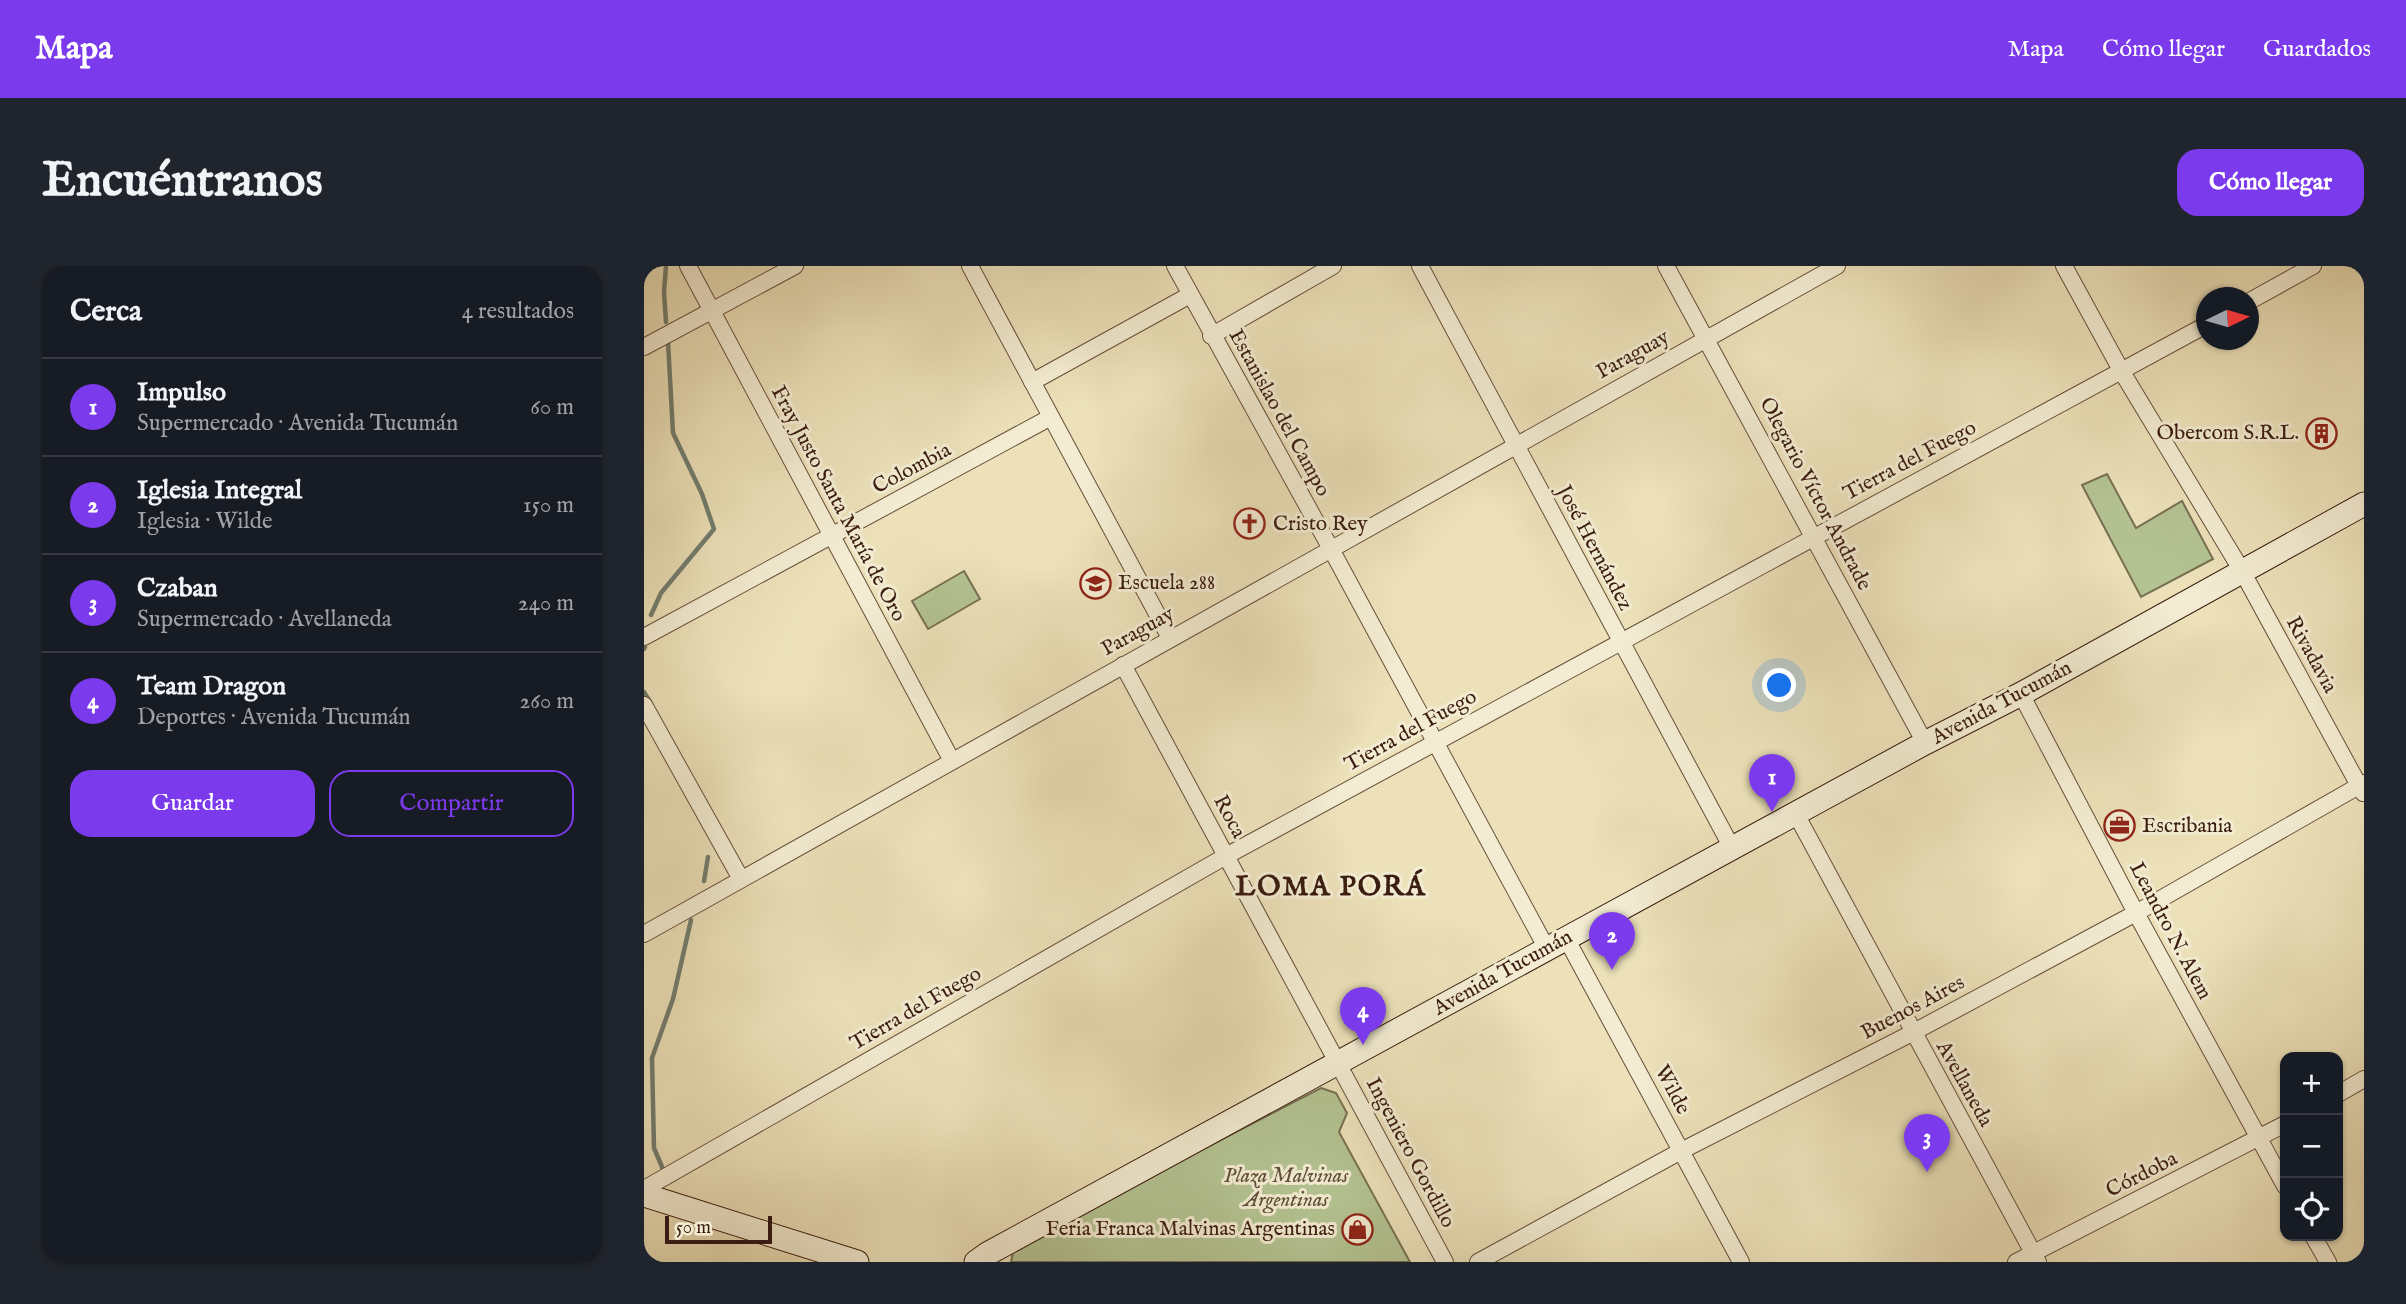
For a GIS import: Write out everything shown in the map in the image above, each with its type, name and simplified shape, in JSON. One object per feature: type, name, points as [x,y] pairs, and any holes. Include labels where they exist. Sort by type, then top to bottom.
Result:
[{"type":"main road","name":"Avenida Tucumán","points":[[982,1259],[2364,505]]},
{"type":"main road","points":[[644,1195],[857,1262]]},
{"type":"street","name":"Fray Justo Santa María de Oro","points":[[688,266],[952,761]]},
{"type":"street","points":[[644,347],[795,266]]},
{"type":"street","points":[[970,266],[1170,638]]},
{"type":"street","name":"Estanislao del Campo","points":[[1175,266],[1435,742],[1557,944]]},
{"type":"street","points":[[1212,336],[1334,266]]},
{"type":"street","name":"José Hernández","points":[[1420,266],[1732,848]]},
{"type":"street","name":"Olegario Víctor Andrade","points":[[1666,266],[1925,743]]},
{"type":"street","name":"Paraguay","points":[[644,934],[1837,266]]},
{"type":"street","name":"Rivadavia","points":[[2064,266],[2122,372],[2242,571],[2362,788]]},
{"type":"street","points":[[2259,296],[2313,266]]},
{"type":"street","points":[[1032,382],[1190,295]]},
{"type":"street","name":"Tierra del Fuego","points":[[644,1189],[1226,856],[2196,331]]},
{"type":"street","name":"Colombia","points":[[644,637],[1051,417]]},
{"type":"street","name":"Roca","points":[[1123,665],[1338,1063]]},
{"type":"street","name":"Leandro N. Alem","points":[[2021,694],[2136,913],[2280,1178]]},
{"type":"street","points":[[644,705],[741,879]]},
{"type":"street","name":"Buenos Aires","points":[[1478,1262],[1681,1151],[1912,1033],[2136,913],[2362,788]]},
{"type":"street","name":"Avellaneda","points":[[1796,814],[2035,1258]]},
{"type":"street","name":"Wilde","points":[[1557,944],[1681,1151],[1741,1262]]},
{"type":"street","name":"Ingeniero Gordillo","points":[[1338,1063],[1445,1262]]},
{"type":"street","points":[[2343,1091],[2364,1079]]},
{"type":"street","name":"Córdoba","points":[[2017,1262],[2035,1258],[2280,1127]]},
{"type":"street","points":[[2316,1241],[2328,1262]]},
{"type":"green space","points":[[2107,474],[2136,528],[2182,501],[2213,559],[2141,597],[2082,485]]},
{"type":"green space","points":[[964,571],[980,599],[928,629],[912,601]]},
{"type":"green space","name":"Plaza Malvinas Argentinas","points":[[1321,1088],[1336,1093],[1347,1113],[1339,1132],[1410,1262],[1011,1262],[1014,1247]]},
{"type":"waterway","points":[[666,266],[666,322]]},
{"type":"waterway","points":[[651,615],[661,593],[714,529],[702,494],[673,433],[668,342]]},
{"type":"waterway","points":[[644,692],[650,702]]},
{"type":"waterway","points":[[704,881],[708,857]]},
{"type":"waterway","points":[[665,1174],[654,1148],[652,1058],[673,999],[691,920]]},
{"type":"place","name":"Obercom S.R.L.","points":[[2322,433]]},
{"type":"place","name":"Cristo Rey","points":[[1250,524]]},
{"type":"place","name":"Escuela 288","points":[[1095,583]]},
{"type":"place","name":"Impulso","points":[[1772,812]]},
{"type":"place","name":"Escribania","points":[[2119,826]]},
{"type":"place","name":"Iglesia Integral","points":[[1612,970]]},
{"type":"place","name":"Team Dragon","points":[[1363,1045]]},
{"type":"place","name":"Czaban","points":[[1927,1172]]},
{"type":"place","name":"Feria Franca Malvinas Argentinas","points":[[1358,1229]]},
{"type":"district","name":"LOMA PORÁ","points":[[1331,887]]}]
